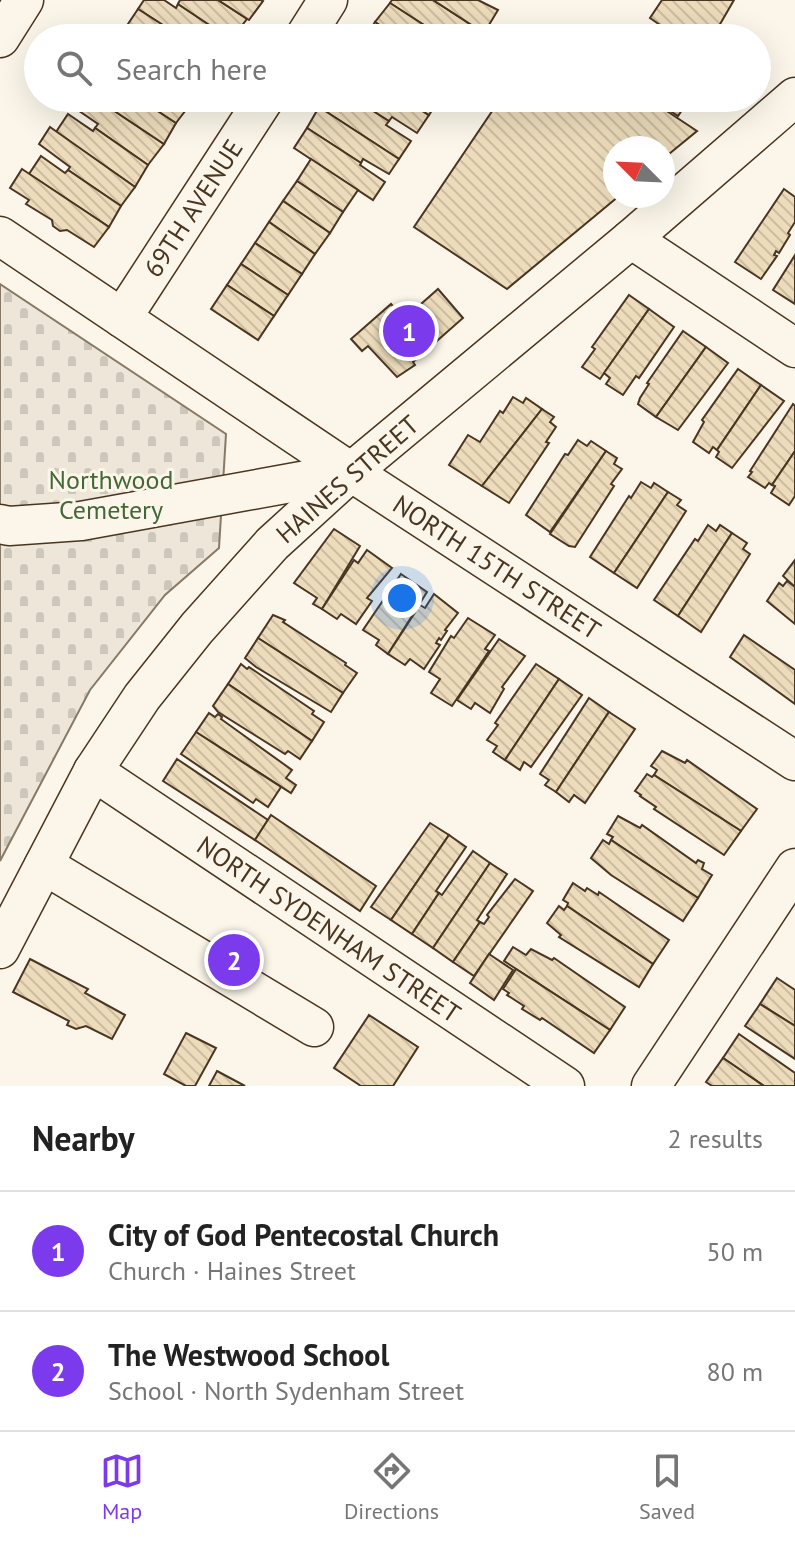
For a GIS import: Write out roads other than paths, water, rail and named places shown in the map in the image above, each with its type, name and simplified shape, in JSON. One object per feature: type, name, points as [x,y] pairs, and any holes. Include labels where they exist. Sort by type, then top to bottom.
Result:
[{"type":"street","points":[[0,38],[24,0]]},
{"type":"street","points":[[313,24],[328,0]]},
{"type":"street","name":"HAINES STREET","points":[[0,949],[93,771],[142,697],[197,628],[272,544],[351,472],[631,239],[795,97]]},
{"type":"street","name":"69TH AVENUE","points":[[122,318],[256,112]]},
{"type":"street","name":"NORTH 15TH STREET","points":[[0,236],[351,472],[795,761]]},
{"type":"street","points":[[631,239],[795,348]]},
{"type":"street","points":[[0,524],[81,521],[351,472]]},
{"type":"street","name":"NORTH SYDENHAM STREET","points":[[93,771],[565,1086]]},
{"type":"street","points":[[44,865],[314,1027]]},
{"type":"street","points":[[651,1086],[795,868]]},
{"type":"place","name":"City of God Pentecostal Church","points":[[409,331]]},
{"type":"place","name":"The Westwood School","points":[[234,960]]},
{"type":"park label","name":"Northwood Cemetery","points":[[111,494]]}]
